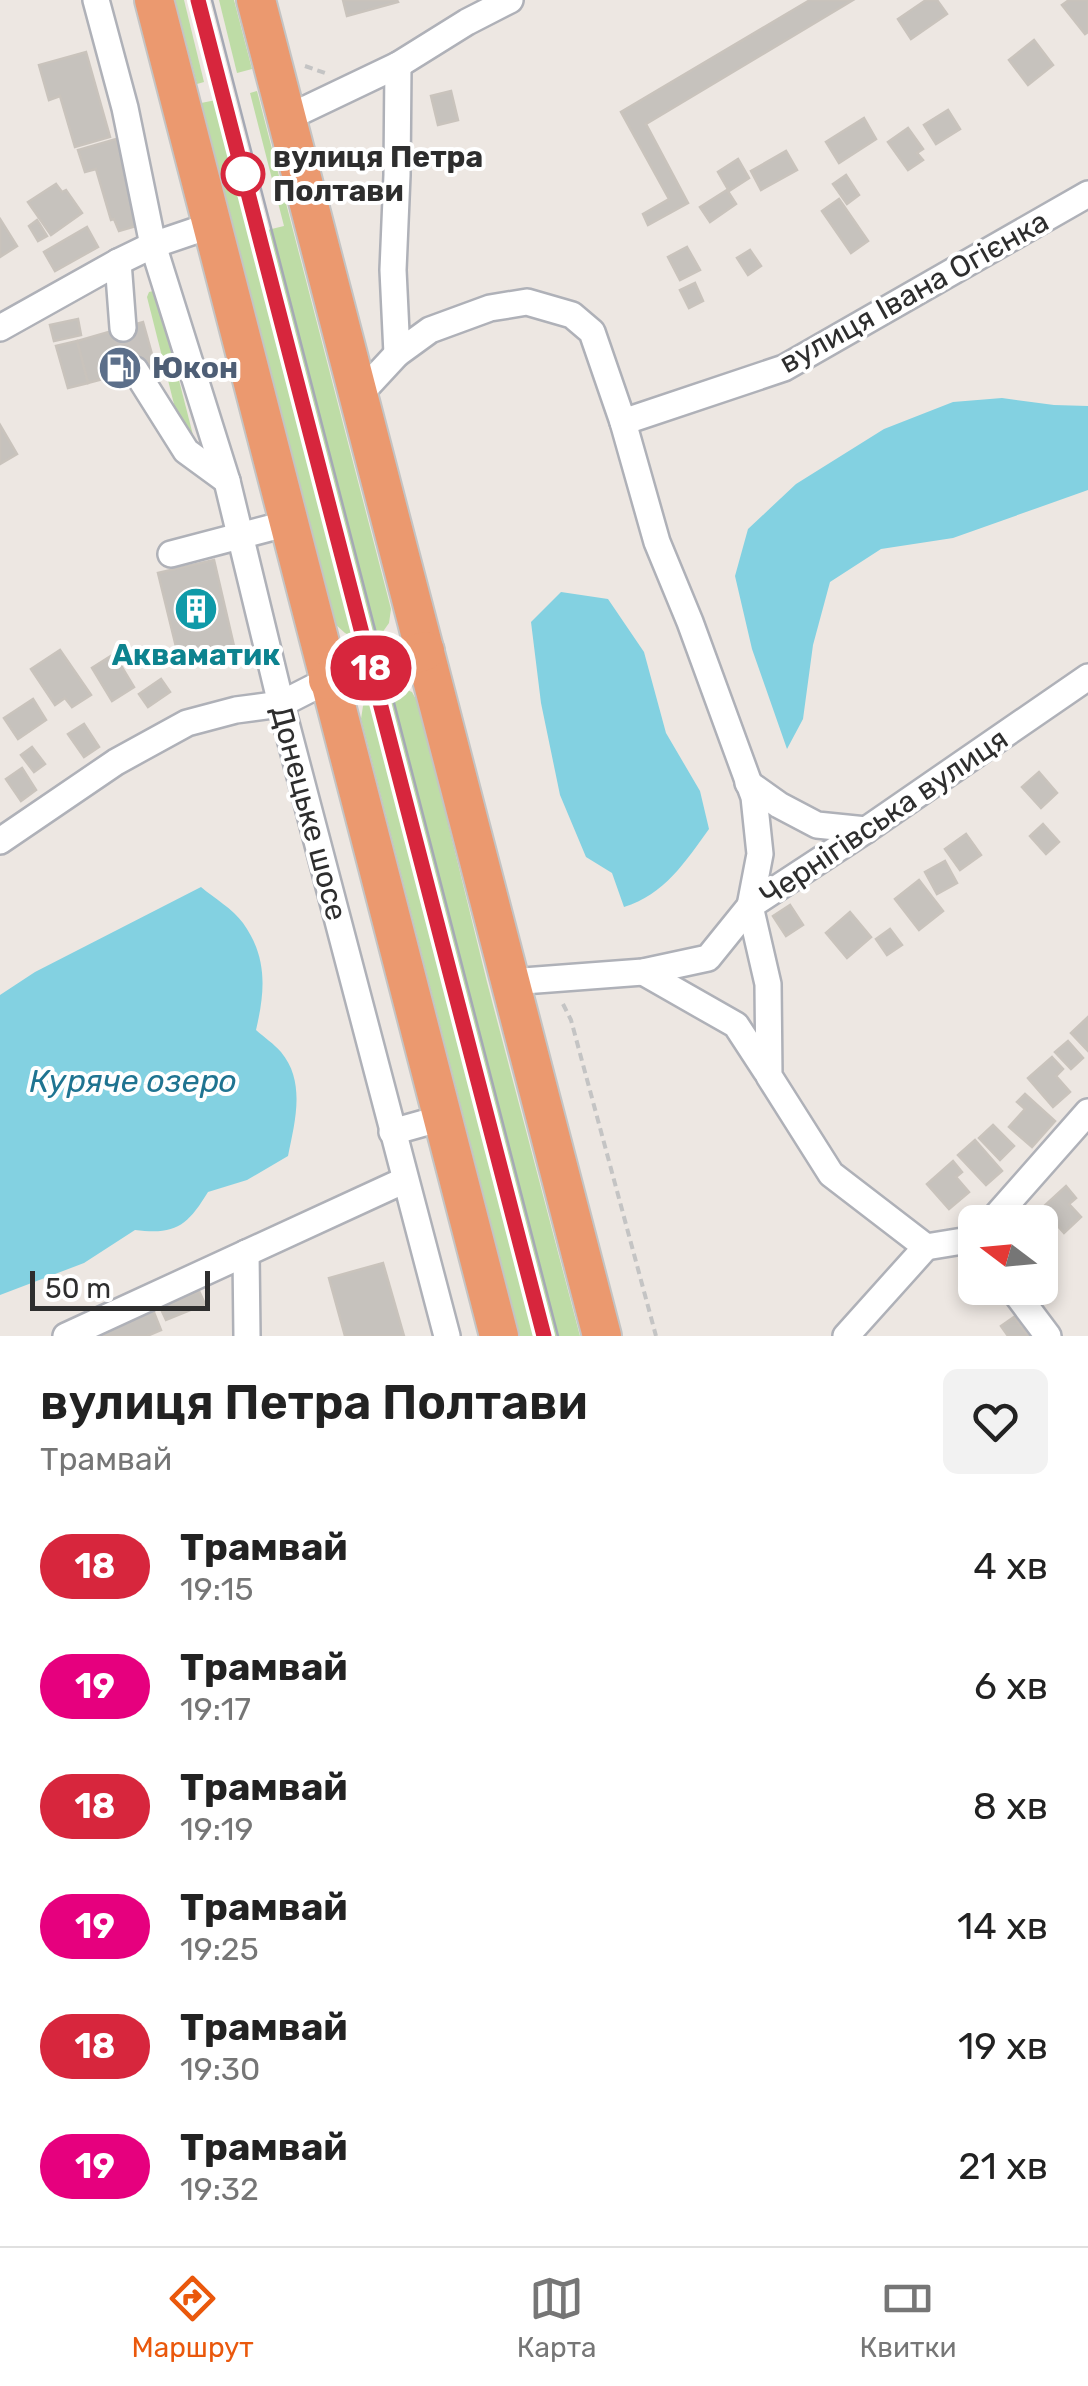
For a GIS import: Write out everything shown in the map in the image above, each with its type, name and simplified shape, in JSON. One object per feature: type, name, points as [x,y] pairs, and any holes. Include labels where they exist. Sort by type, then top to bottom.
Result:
[{"type":"highway","name":"Донецьке шосе","points":[[154,0],[500,1336]]},
{"type":"highway","points":[[256,0],[602,1336]]},
{"type":"highway","points":[[328,680],[425,651]]},
{"type":"street","name":"Донецьке шосе","points":[[96,0],[153,245],[227,481],[281,704],[447,1336]]},
{"type":"street","points":[[287,118],[398,64],[470,11],[510,0]]},
{"type":"street","points":[[397,354],[393,270],[398,64]]},
{"type":"street","name":"вулиця Івана Огієнка","points":[[623,422],[784,368],[1088,194]]},
{"type":"street","points":[[0,328],[118,262],[212,225]]},
{"type":"street","points":[[118,262],[123,328]]},
{"type":"street","points":[[359,395],[397,354],[430,330],[490,308],[527,302],[572,315],[592,332],[623,422],[657,542],[754,797],[760,854],[750,906],[768,984],[769,1076]]},
{"type":"street","points":[[135,370],[186,452],[227,481]]},
{"type":"street","points":[[170,554],[289,523]]},
{"type":"street","name":"Чернігівська вулиця","points":[[510,982],[643,972],[708,958],[750,906],[1088,676]]},
{"type":"street","points":[[0,841],[116,762],[187,723],[236,710],[281,704],[328,680]]},
{"type":"street","points":[[748,783],[818,825],[866,830]]},
{"type":"street","points":[[643,972],[736,1025],[831,1174],[926,1247]]},
{"type":"street","points":[[1005,1205],[1088,1112]]},
{"type":"street","points":[[392,1132],[442,1118]]},
{"type":"street","points":[[66,1336],[406,1180]]},
{"type":"street","points":[[846,1336],[926,1247],[958,1242]]},
{"type":"street","points":[[246,1253],[247,1336]]},
{"type":"street","points":[[1025,1305],[1048,1336]]},
{"type":"path","points":[[552,979],[571,1020],[656,1336]]},
{"type":"green space","points":[[175,0],[184,0],[204,82],[197,84]]},
{"type":"green space","points":[[219,0],[234,0],[252,69],[237,73]]},
{"type":"green space","points":[[257,91],[391,609],[389,623],[382,633],[357,639],[335,624],[201,103],[216,100],[251,234],[284,226],[250,93]]},
{"type":"green space","points":[[153,291],[193,435],[177,416],[147,297]]},
{"type":"green space","points":[[398,686],[412,692],[419,705],[580,1336],[520,1336],[361,719],[370,693]]},
{"type":"water","points":[[1002,398],[1088,406],[1088,490],[953,538],[881,549],[830,582],[813,645],[803,719],[787,749],[752,649],[735,576],[748,529],[796,484],[884,429],[953,402]]},
{"type":"water","points":[[561,592],[608,599],[644,652],[666,733],[700,791],[709,829],[683,865],[662,885],[624,907],[612,873],[586,857],[560,795],[541,703],[531,622]]},
{"type":"water","name":"Куряче озеро","points":[[201,887],[239,918],[257,949],[262,988],[256,1030],[281,1052],[294,1076],[296,1089],[288,1156],[247,1180],[208,1192],[179,1226],[161,1231],[135,1230],[84,1263],[0,1295],[0,995],[35,972]]},
{"type":"building","points":[[343,0],[397,0],[398,2],[347,16]]},
{"type":"building","points":[[810,0],[853,0],[646,124],[688,203],[648,225],[643,214],[669,199],[621,112]]},
{"type":"building","points":[[926,0],[937,0],[947,14],[911,39],[898,19]]},
{"type":"building","points":[[1069,0],[1088,0],[1085,34],[1062,5]]},
{"type":"building","points":[[1034,40],[1053,65],[1028,85],[1009,60]]},
{"type":"building","points":[[86,52],[110,137],[75,147],[60,96],[49,100],[39,65]]},
{"type":"building","points":[[451,91],[458,120],[438,125],[431,96]]},
{"type":"building","points":[[948,110],[960,129],[936,144],[924,125]]},
{"type":"building","points":[[864,118],[876,139],[839,163],[826,142]]},
{"type":"building","points":[[908,128],[923,149],[917,153],[923,160],[908,170],[888,142]]},
{"type":"building","points":[[116,139],[140,225],[119,231],[114,219],[111,220],[96,169],[85,172],[78,150]]},
{"type":"building","points":[[786,151],[797,170],[761,190],[751,171]]},
{"type":"building","points":[[738,159],[749,178],[729,191],[718,172]]},
{"type":"building","points":[[846,175],[859,195],[847,204],[833,184]]},
{"type":"building","points":[[56,184],[62,192],[66,190],[82,213],[51,235],[28,202]]},
{"type":"building","points":[[727,190],[736,204],[710,222],[700,207]]},
{"type":"building","points":[[839,199],[868,241],[851,253],[822,211]]},
{"type":"building","points":[[0,219],[17,246],[0,257]]},
{"type":"building","points":[[37,220],[47,236],[38,241],[29,226]]},
{"type":"building","points":[[87,227],[98,247],[55,271],[44,252]]},
{"type":"building","points":[[687,247],[700,270],[680,280],[668,257]]},
{"type":"building","points":[[750,250],[761,266],[748,275],[737,258]]},
{"type":"building","points":[[695,283],[703,301],[689,308],[680,290]]},
{"type":"building","points":[[78,319],[81,335],[54,341],[50,325]]},
{"type":"building","points":[[143,322],[155,365],[88,383],[77,341]]},
{"type":"building","points":[[77,341],[88,383],[68,388],[56,346]]},
{"type":"building","points":[[0,425],[17,454],[0,464]]},
{"type":"building","name":"Акваматик","points":[[214,560],[234,646],[179,659],[158,573]]},
{"type":"building","points":[[60,650],[91,695],[72,707],[65,698],[55,705],[31,669]]},
{"type":"building","points":[[114,654],[134,687],[112,701],[92,668]]},
{"type":"building","points":[[161,679],[170,692],[148,707],[139,694]]},
{"type":"building","points":[[33,699],[46,720],[18,739],[4,718]]},
{"type":"building","points":[[84,724],[99,747],[84,757],[68,734]]},
{"type":"building","points":[[32,747],[45,764],[34,772],[21,755]]},
{"type":"building","points":[[22,768],[36,790],[21,801],[6,779]]},
{"type":"building","points":[[1039,772],[1057,793],[1041,808],[1022,787]]},
{"type":"building","points":[[1043,824],[1059,842],[1046,854],[1030,836]]},
{"type":"building","points":[[966,834],[981,855],[960,870],[945,849]]},
{"type":"building","points":[[945,861],[957,883],[937,894],[925,872]]},
{"type":"building","points":[[919,880],[943,911],[919,930],[895,899]]},
{"type":"building","points":[[790,905],[803,925],[786,936],[773,916]]},
{"type":"building","points":[[850,912],[871,937],[847,958],[826,933]]},
{"type":"building","points":[[890,929],[902,945],[887,955],[876,939]]},
{"type":"building","points":[[1088,1017],[1088,1051],[1071,1033]]},
{"type":"building","points":[[1068,1041],[1083,1058],[1071,1069],[1055,1052]]},
{"type":"building","points":[[1052,1057],[1063,1069],[1056,1076],[1070,1092],[1053,1107],[1028,1078]]},
{"type":"building","points":[[1025,1094],[1055,1121],[1032,1147],[1009,1127],[1025,1109],[1017,1102]]},
{"type":"building","points":[[993,1125],[1014,1146],[1000,1160],[979,1138]]},
{"type":"building","points":[[975,1140],[1002,1171],[986,1185],[958,1155]]},
{"type":"building","points":[[953,1161],[962,1172],[956,1177],[969,1192],[949,1209],[927,1184]]},
{"type":"building","points":[[1066,1186],[1076,1198],[1069,1204],[1081,1217],[1064,1233],[1058,1226],[1058,1205],[1045,1205]]},
{"type":"building","points":[[383,1263],[404,1336],[345,1336],[329,1278]]},
{"type":"building","points":[[199,1291],[205,1304],[166,1320],[160,1307]]},
{"type":"building","points":[[153,1310],[161,1330],[147,1336],[90,1336]]},
{"type":"building","points":[[1014,1317],[1028,1336],[1008,1336],[1001,1326]]},
{"type":"tunnel","points":[[123,328],[135,370]]},
{"type":"tram line","name":"18","points":[[198,0],[544,1336]]},
{"type":"tram line","points":[[212,0],[558,1336]]},
{"type":"place","name":"вулиця Петра Полтави","points":[[243,174]]},
{"type":"place","name":"Юкон","points":[[120,368]]},
{"type":"place","name":"Акваматик","points":[[196,609]]}]
